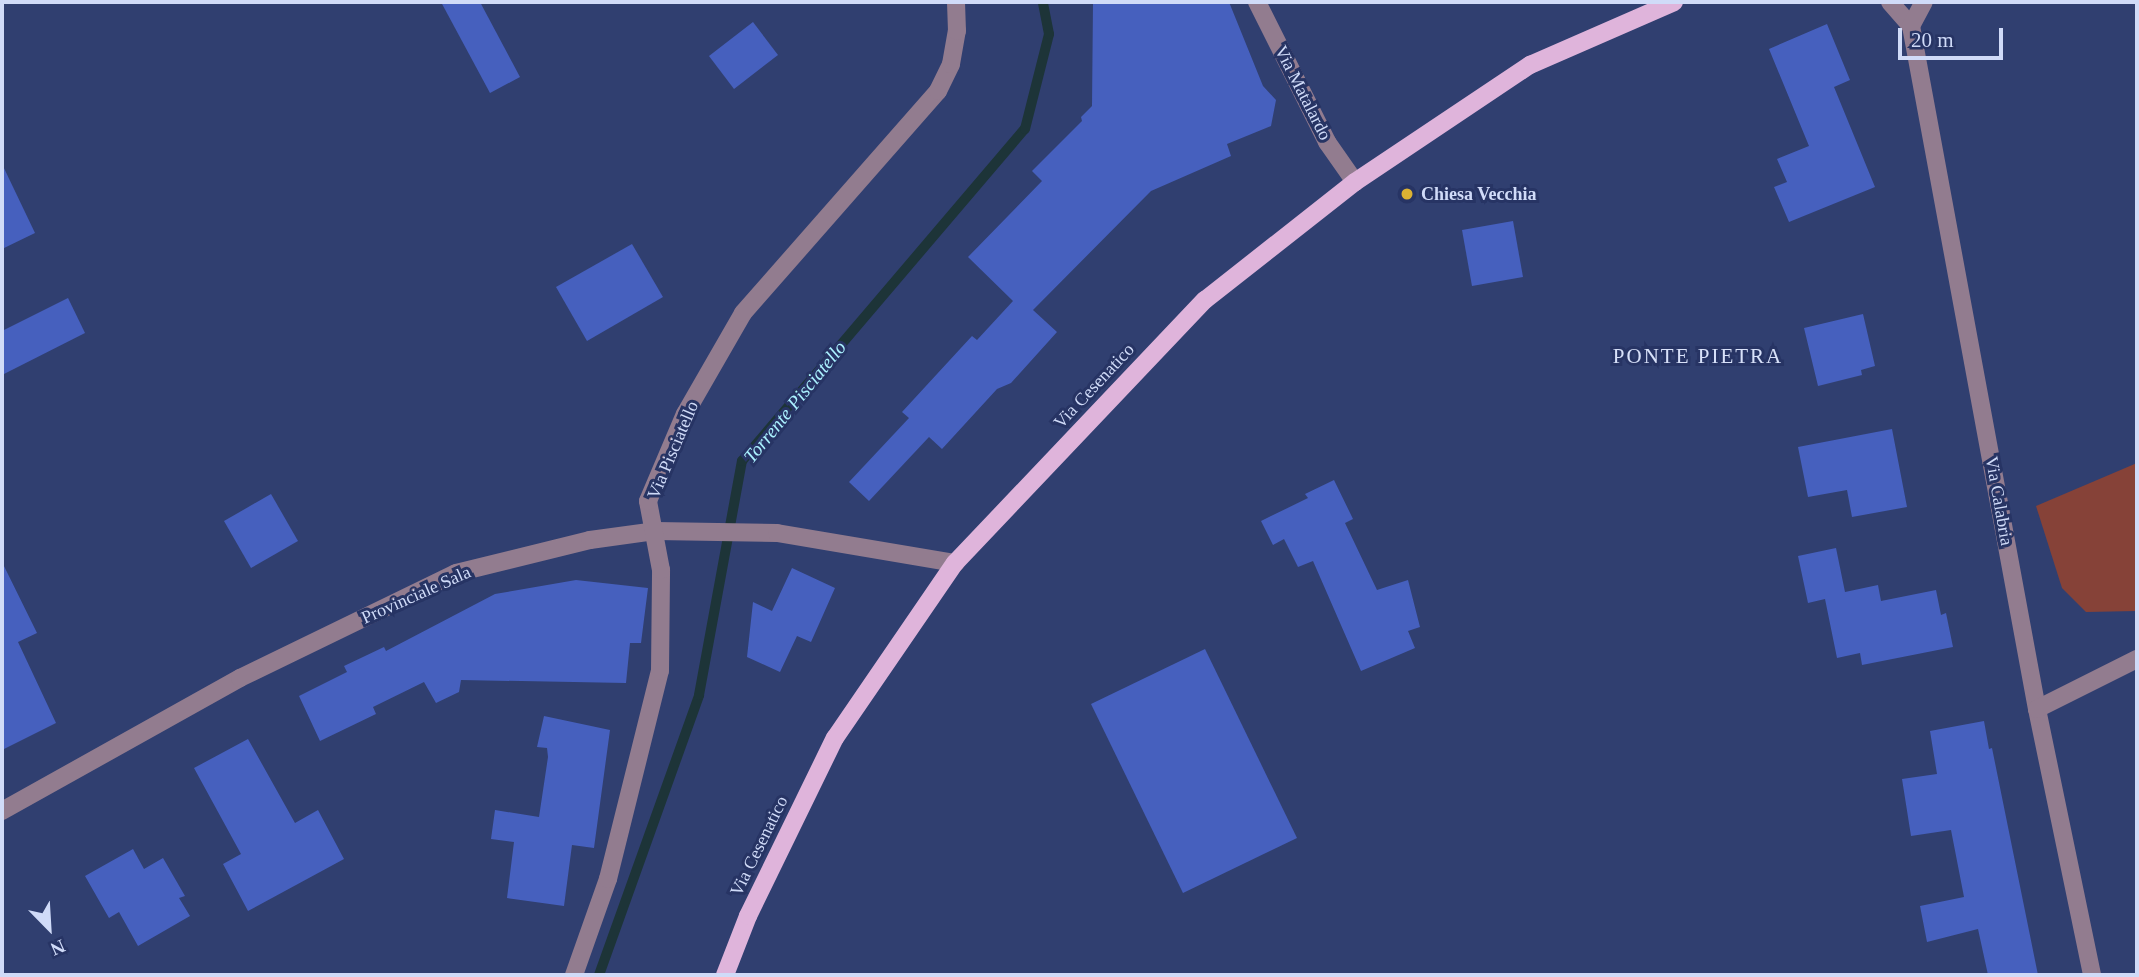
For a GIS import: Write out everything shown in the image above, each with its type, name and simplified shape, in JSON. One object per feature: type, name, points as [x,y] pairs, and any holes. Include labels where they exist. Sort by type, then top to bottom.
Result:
[{"type":"main road","name":"Via Cesenatico","points":[[725,975],[748,916],[835,738],[955,564],[1205,300],[1354,182],[1530,65],[1674,2]]},
{"type":"street","name":"Via Pisciatello","points":[[575,975],[608,879],[660,671],[661,570],[656,531],[648,501],[685,414],[743,313],[938,90],[951,64],[957,31],[956,2]]},
{"type":"street","name":"Via Matalardo","points":[[1257,2],[1327,142],[1354,182]]},
{"type":"street","points":[[1890,2],[1911,26],[1924,2]]},
{"type":"street","name":"Via Calabria","points":[[1911,26],[2037,709],[2092,975]]},
{"type":"street","name":"Provinciale Sala","points":[[2,811],[240,678],[456,573],[590,540],[656,531],[777,533],[955,564]]},
{"type":"street","points":[[2037,709],[2137,660]]},
{"type":"shaded area","points":[[2137,463],[2137,611],[2086,612],[2062,588],[2036,506]]},
{"type":"building","points":[[441,2],[480,2],[520,77],[490,93]]},
{"type":"building","points":[[1093,2],[1229,2],[1263,86],[1276,100],[1271,126],[1227,144],[1231,156],[1151,191],[1033,310],[1057,332],[1011,383],[997,389],[942,449],[929,437],[869,501],[849,482],[909,418],[902,412],[972,336],[977,340],[1013,301],[968,257],[1042,181],[1032,171],[1082,121],[1081,117],[1092,106]]},
{"type":"building","points":[[753,22],[778,55],[734,89],[709,56]]},
{"type":"building","points":[[1827,24],[1850,80],[1834,87],[1875,187],[1789,222],[1774,187],[1787,182],[1777,159],[1809,146],[1769,49]]},
{"type":"building","points":[[2,164],[35,233],[2,249]]},
{"type":"building","points":[[1513,221],[1523,277],[1472,286],[1462,230]]},
{"type":"building","points":[[632,244],[663,297],[587,341],[556,287]]},
{"type":"building","points":[[68,298],[85,333],[2,375],[2,331]]},
{"type":"building","points":[[1863,314],[1875,366],[1861,370],[1862,375],[1818,386],[1804,328]]},
{"type":"building","points":[[1892,429],[1907,507],[1852,517],[1847,490],[1808,497],[1798,447]]},
{"type":"building","points":[[1334,480],[1353,519],[1345,523],[1377,590],[1408,580],[1420,627],[1408,631],[1415,648],[1361,671],[1313,561],[1298,567],[1284,539],[1273,545],[1261,521],[1308,498],[1305,494]]},
{"type":"building","points":[[271,494],[298,541],[251,568],[224,521]]},
{"type":"building","points":[[1836,548],[1845,592],[1878,585],[1881,601],[1936,590],[1941,615],[1946,613],[1953,647],[1862,665],[1860,653],[1837,658],[1825,599],[1808,603],[1798,556]]},
{"type":"building","points":[[2,562],[37,633],[18,642],[56,723],[2,750]]},
{"type":"building","points":[[792,568],[835,588],[811,642],[797,636],[780,672],[747,657],[753,602],[772,611]]},
{"type":"building","points":[[576,580],[648,588],[641,643],[630,643],[626,683],[461,680],[459,692],[436,703],[424,682],[373,707],[376,714],[320,741],[299,696],[347,672],[344,666],[384,647],[386,651],[495,594]]},
{"type":"building","points":[[1205,649],[1297,838],[1183,893],[1091,704]]},
{"type":"building","points":[[544,716],[610,730],[594,848],[572,845],[564,906],[507,898],[514,842],[491,839],[495,810],[539,817],[548,757],[547,748],[537,747]]},
{"type":"building","points":[[1984,721],[1989,749],[1992,748],[2038,975],[1988,975],[1978,929],[1927,942],[1920,906],[1964,897],[1951,830],[1911,836],[1902,779],[1937,774],[1930,731]]},
{"type":"building","points":[[248,739],[295,823],[318,810],[344,859],[248,911],[223,864],[241,854],[194,768]]},
{"type":"building","points":[[133,849],[144,869],[163,858],[185,896],[179,898],[190,916],[138,946],[119,912],[109,918],[85,876]]},
{"type":"waterway","name":"Torrente Pisciatello","points":[[599,975],[699,695],[742,461],[1025,129],[1049,34],[1043,2]]},
{"type":"place","name":"Chiesa Vecchia","points":[[1407,194]]},
{"type":"district","name":"PONTE PIETRA","points":[[1698,356]]}]
